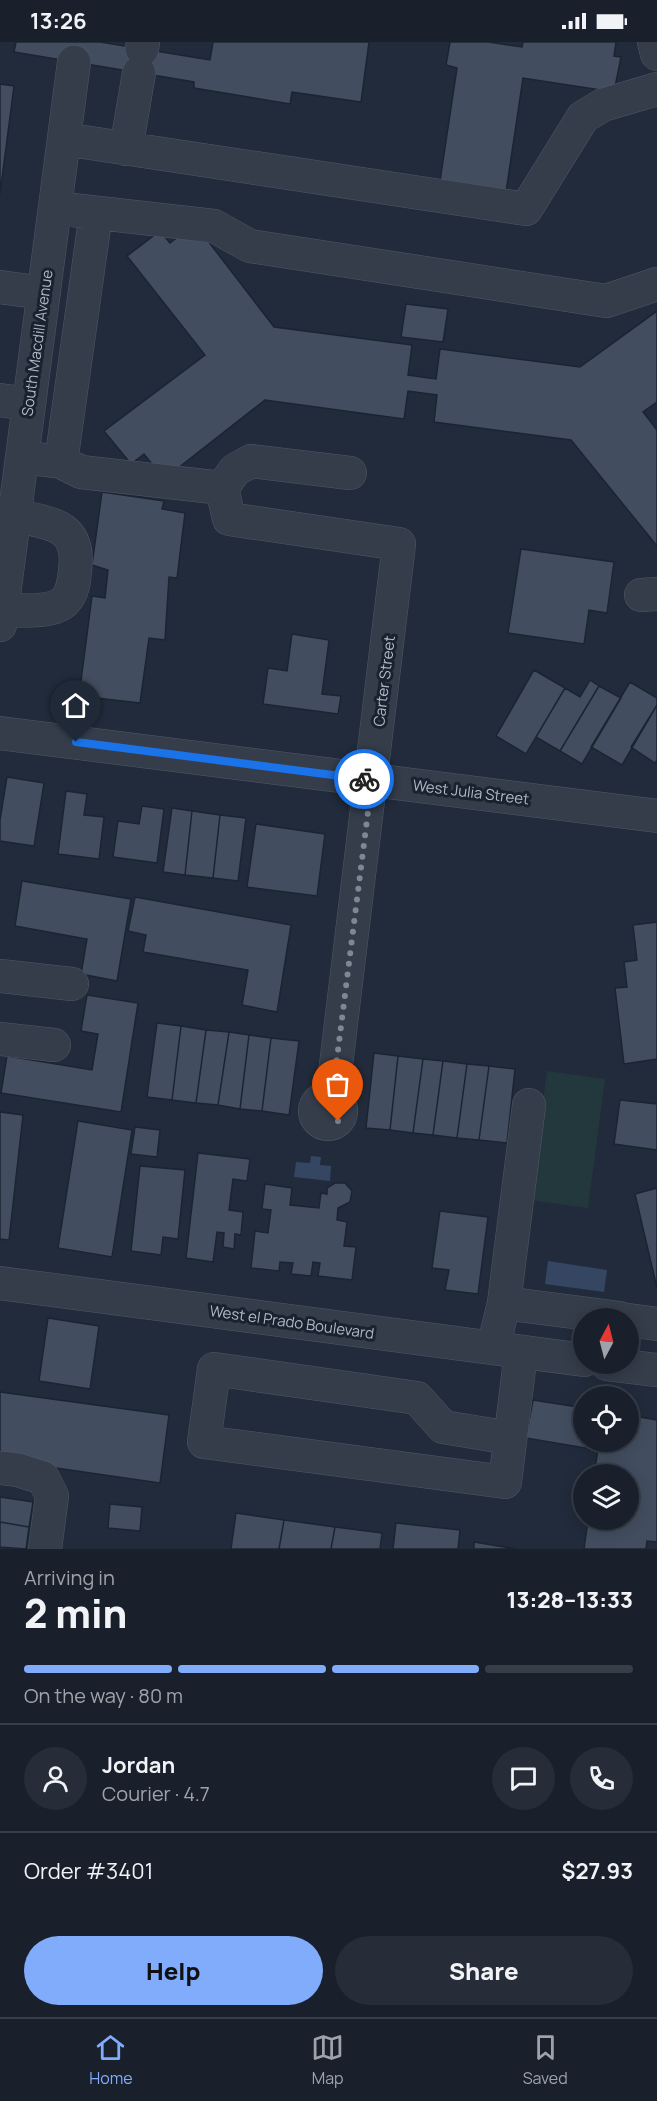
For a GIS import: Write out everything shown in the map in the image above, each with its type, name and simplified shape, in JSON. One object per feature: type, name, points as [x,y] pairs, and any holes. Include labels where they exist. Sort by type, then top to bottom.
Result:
[{"type":"street","points":[[654,42],[657,54]]},
{"type":"street","points":[[126,149],[142,54]]},
{"type":"street","name":"South Macdill Avenue","points":[[1,618],[22,457],[14,402],[44,293],[74,62]]},
{"type":"street","points":[[64,140],[526,209],[583,117],[603,105],[657,89]]},
{"type":"street","points":[[55,208],[214,226],[250,246],[606,301],[657,284]]},
{"type":"street","points":[[61,462],[96,213]]},
{"type":"street","points":[[0,287],[44,293]]},
{"type":"street","points":[[22,457],[61,462],[81,472],[222,488],[235,470],[250,461],[350,473]]},
{"type":"street","name":"Carter Street","points":[[222,488],[229,519],[399,544],[396,585],[332,1098]]},
{"type":"street","points":[[1,618],[64,602],[73,588],[78,551],[69,534],[50,523],[15,516]]},
{"type":"street","name":"West Julia Street","points":[[0,733],[657,816]]},
{"type":"street","points":[[0,976],[72,984]]},
{"type":"street","points":[[0,1039],[54,1045]]},
{"type":"street","points":[[510,1438],[443,1427],[417,1398],[214,1369],[204,1442],[505,1482],[510,1438],[504,1303],[528,1105]]},
{"type":"street","name":"West el Prado Boulevard","points":[[0,1283],[573,1359]]},
{"type":"street","points":[[504,1303],[573,1312]]},
{"type":"street","points":[[639,1321],[657,1323]]},
{"type":"street","points":[[639,1368],[657,1370]]},
{"type":"street","points":[[0,1468],[18,1470],[43,1478],[52,1496],[45,1549]]},
{"type":"green space","points":[[547,1071],[605,1079],[588,1208],[530,1200]]},
{"type":"water","points":[[311,1156],[321,1157],[320,1165],[331,1166],[330,1181],[294,1177],[296,1162],[310,1163]]},
{"type":"water","points":[[548,1261],[607,1270],[604,1292],[545,1284]]},
{"type":"building","points":[[16,42],[100,42],[210,60],[213,42],[369,42],[361,102],[292,92],[290,104],[194,88],[194,82],[14,52]]},
{"type":"building","points":[[450,42],[488,42],[522,47],[523,42],[616,42],[614,56],[621,57],[614,92],[523,78],[506,192],[440,181],[457,68],[446,65]]},
{"type":"building","points":[[0,84],[14,86],[0,194]]},
{"type":"building","points":[[195,224],[274,327],[412,345],[408,375],[436,379],[440,349],[580,367],[657,311],[657,402],[643,412],[657,430],[657,546],[571,440],[434,422],[437,395],[408,391],[404,419],[265,400],[164,479],[144,454],[131,464],[104,431],[205,355],[127,256],[160,231],[170,243]]},
{"type":"building","points":[[406,304],[448,309],[443,342],[401,337]]},
{"type":"building","points":[[102,492],[164,501],[162,509],[185,513],[177,578],[169,577],[165,640],[149,638],[140,703],[79,696],[92,596],[105,598],[108,570],[92,565]]},
{"type":"building","points":[[521,549],[614,562],[607,613],[589,610],[584,644],[508,633]]},
{"type":"building","points":[[292,634],[329,640],[322,694],[341,696],[338,714],[263,704],[268,668],[287,671]]},
{"type":"building","points":[[534,670],[565,688],[526,754],[496,736]]},
{"type":"building","points":[[590,680],[599,686],[560,751],[536,737],[565,688],[580,697]]},
{"type":"building","points":[[630,682],[657,698],[657,705],[622,765],[591,747]]},
{"type":"building","points":[[599,686],[621,698],[582,764],[560,751]]},
{"type":"building","points":[[657,705],[657,760],[655,763],[631,747]]},
{"type":"building","points":[[7,777],[44,783],[34,846],[0,841],[0,820]]},
{"type":"building","points":[[66,791],[87,794],[84,815],[104,817],[99,859],[58,854]]},
{"type":"building","points":[[142,806],[164,809],[157,863],[113,857],[118,821],[139,824]]},
{"type":"building","points":[[172,808],[192,811],[185,875],[163,872]]},
{"type":"building","points":[[192,811],[220,815],[213,878],[185,875]]},
{"type":"building","points":[[220,815],[246,818],[238,881],[213,878]]},
{"type":"building","points":[[256,824],[325,834],[317,896],[247,887]]},
{"type":"building","points":[[22,881],[131,899],[117,981],[81,974],[87,939],[15,926]]},
{"type":"building","points":[[135,897],[291,925],[277,1012],[242,1005],[248,970],[143,952],[146,935],[128,931]]},
{"type":"building","points":[[657,922],[657,1059],[624,1064],[615,988],[627,987],[624,962],[637,960],[633,925]]},
{"type":"building","points":[[87,995],[138,1003],[121,1112],[1,1093],[7,1056],[92,1070],[98,1034],[81,1031]]},
{"type":"building","points":[[157,1023],[181,1026],[172,1100],[147,1097]]},
{"type":"building","points":[[181,1026],[206,1030],[196,1103],[172,1100]]},
{"type":"building","points":[[206,1030],[229,1032],[218,1105],[196,1103]]},
{"type":"building","points":[[229,1032],[249,1035],[240,1109],[218,1105]]},
{"type":"building","points":[[249,1035],[271,1038],[262,1111],[240,1109]]},
{"type":"building","points":[[271,1038],[299,1041],[289,1115],[262,1111]]},
{"type":"building","points":[[374,1053],[398,1056],[390,1130],[366,1128]]},
{"type":"building","points":[[398,1056],[423,1059],[413,1133],[390,1130]]},
{"type":"building","points":[[423,1059],[443,1061],[433,1135],[413,1133]]},
{"type":"building","points":[[443,1061],[467,1064],[457,1138],[433,1135]]},
{"type":"building","points":[[467,1064],[489,1066],[479,1140],[457,1138]]},
{"type":"building","points":[[489,1066],[515,1069],[507,1143],[479,1140]]},
{"type":"building","points":[[620,1100],[657,1104],[657,1150],[614,1144]]},
{"type":"building","points":[[0,1112],[23,1115],[9,1240],[0,1239]]},
{"type":"building","points":[[78,1121],[132,1130],[112,1257],[58,1248]]},
{"type":"building","points":[[135,1127],[160,1130],[157,1157],[131,1154]]},
{"type":"building","points":[[198,1153],[250,1159],[247,1181],[233,1179],[229,1210],[243,1212],[241,1235],[235,1234],[234,1249],[223,1247],[224,1233],[217,1232],[213,1262],[186,1258]]},
{"type":"building","points":[[140,1166],[185,1170],[178,1239],[163,1237],[161,1255],[131,1251]]},
{"type":"building","points":[[335,1183],[345,1183],[352,1191],[350,1202],[338,1208],[337,1220],[347,1222],[344,1246],[356,1247],[352,1280],[318,1276],[320,1263],[313,1262],[311,1276],[291,1274],[293,1263],[280,1262],[279,1271],[251,1268],[255,1231],[268,1233],[271,1210],[262,1209],[265,1184],[292,1188],[290,1205],[319,1208],[321,1193],[327,1194],[327,1188]]},
{"type":"building","points":[[657,1188],[657,1288],[635,1194]]},
{"type":"building","points":[[440,1211],[488,1217],[478,1294],[445,1290],[449,1270],[432,1268]]},
{"type":"building","points":[[48,1318],[99,1326],[90,1389],[39,1381]]},
{"type":"building","points":[[0,1392],[169,1415],[160,1483],[0,1460]]},
{"type":"building","points":[[533,1400],[573,1406],[573,1446],[526,1438]]},
{"type":"building","points":[[639,1417],[657,1420],[657,1542],[647,1541],[646,1549],[584,1549],[587,1530],[639,1530],[639,1464],[596,1464],[598,1452],[639,1452]]},
{"type":"building","points":[[0,1497],[33,1502],[29,1527],[0,1522]]},
{"type":"building","points":[[110,1504],[142,1507],[140,1531],[108,1528]]},
{"type":"building","points":[[236,1513],[284,1520],[279,1549],[231,1549]]},
{"type":"building","points":[[284,1520],[335,1527],[331,1549],[279,1549]]},
{"type":"building","points":[[0,1522],[29,1527],[26,1549],[0,1547]]},
{"type":"building","points":[[396,1523],[460,1530],[458,1549],[393,1549]]},
{"type":"building","points":[[335,1527],[382,1533],[380,1549],[331,1549]]},
{"type":"building","points":[[474,1542],[516,1549],[474,1549]]},
{"type":"way so far","points":[[338,1121],[342,1113],[341,1108],[332,1098],[372,780],[364,779]]},
{"type":"route","points":[[76,742],[364,779]]}]
